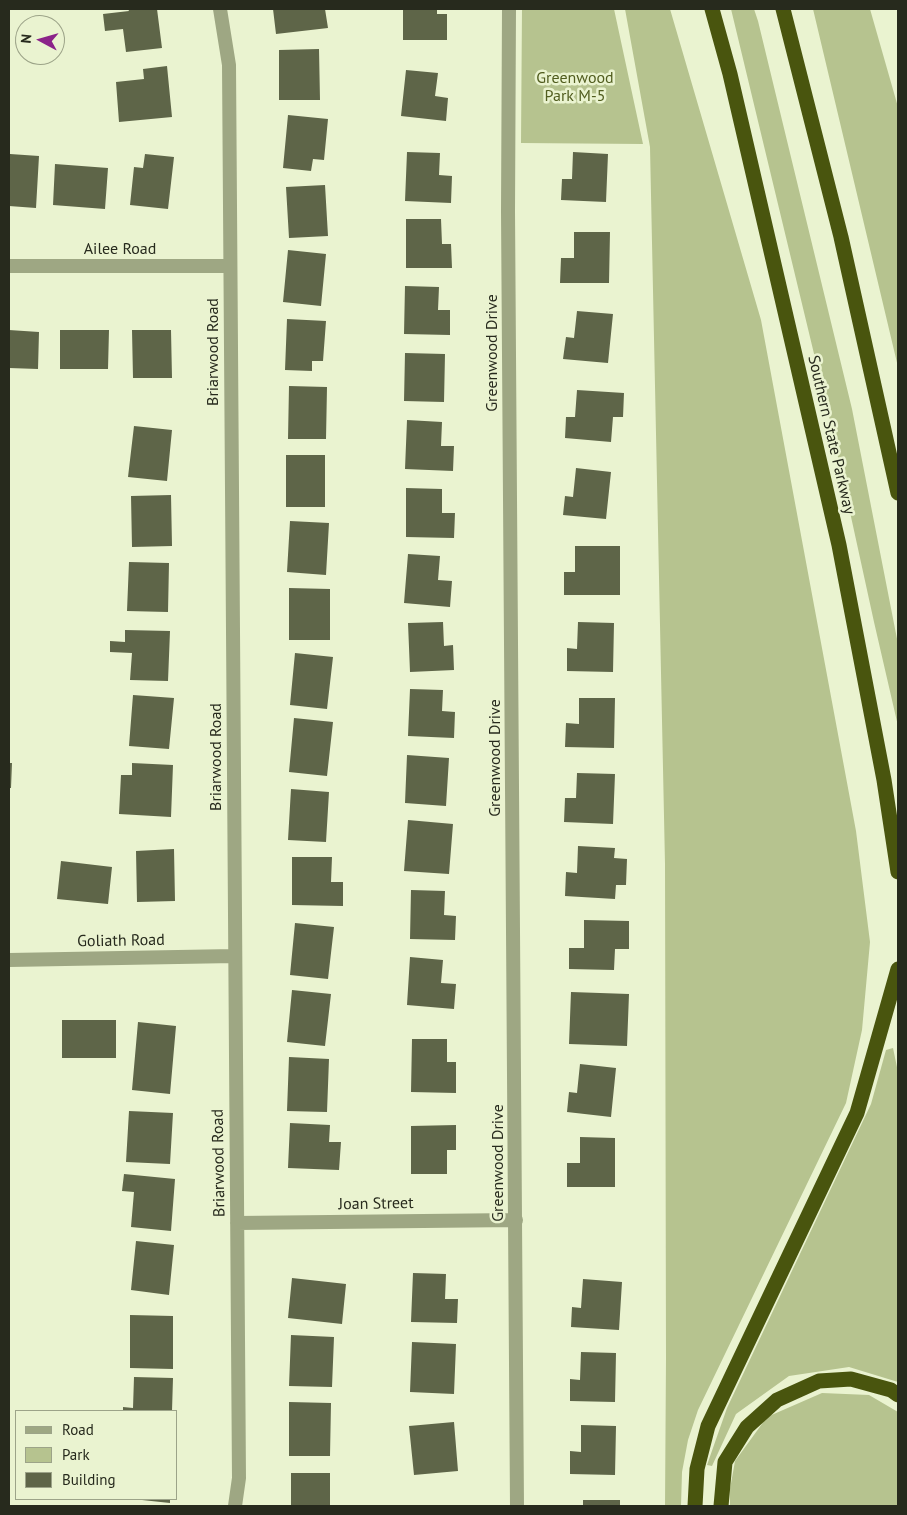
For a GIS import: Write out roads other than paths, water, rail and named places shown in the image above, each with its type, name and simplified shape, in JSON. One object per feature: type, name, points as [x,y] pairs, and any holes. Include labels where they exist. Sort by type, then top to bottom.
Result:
[{"type":"highway","name":"Southern State Parkway","points":[[712,9],[734,92],[839,545],[884,780],[898,872]]},
{"type":"highway","points":[[783,9],[841,237],[898,493]]},
{"type":"highway","points":[[695,1506],[697,1468],[708,1426],[857,1113],[898,969]]},
{"type":"highway","points":[[721,1506],[725,1462],[747,1427],[777,1400],[819,1381],[852,1379],[891,1390],[898,1395]]},
{"type":"street","name":"Briarwood Road","points":[[220,9],[229,65],[239,1478],[235,1506]]},
{"type":"street","name":"Greenwood Drive","points":[[509,9],[508,221],[517,1506]]},
{"type":"street","name":"Ailee Road","points":[[9,266],[230,266]]},
{"type":"street","name":"Goliath Road","points":[[9,960],[234,956]]},
{"type":"street","name":"Joan Street","points":[[237,1223],[516,1220]]},
{"type":"park label","name":"Greenwood Park M-5","points":[[575,87]]}]
